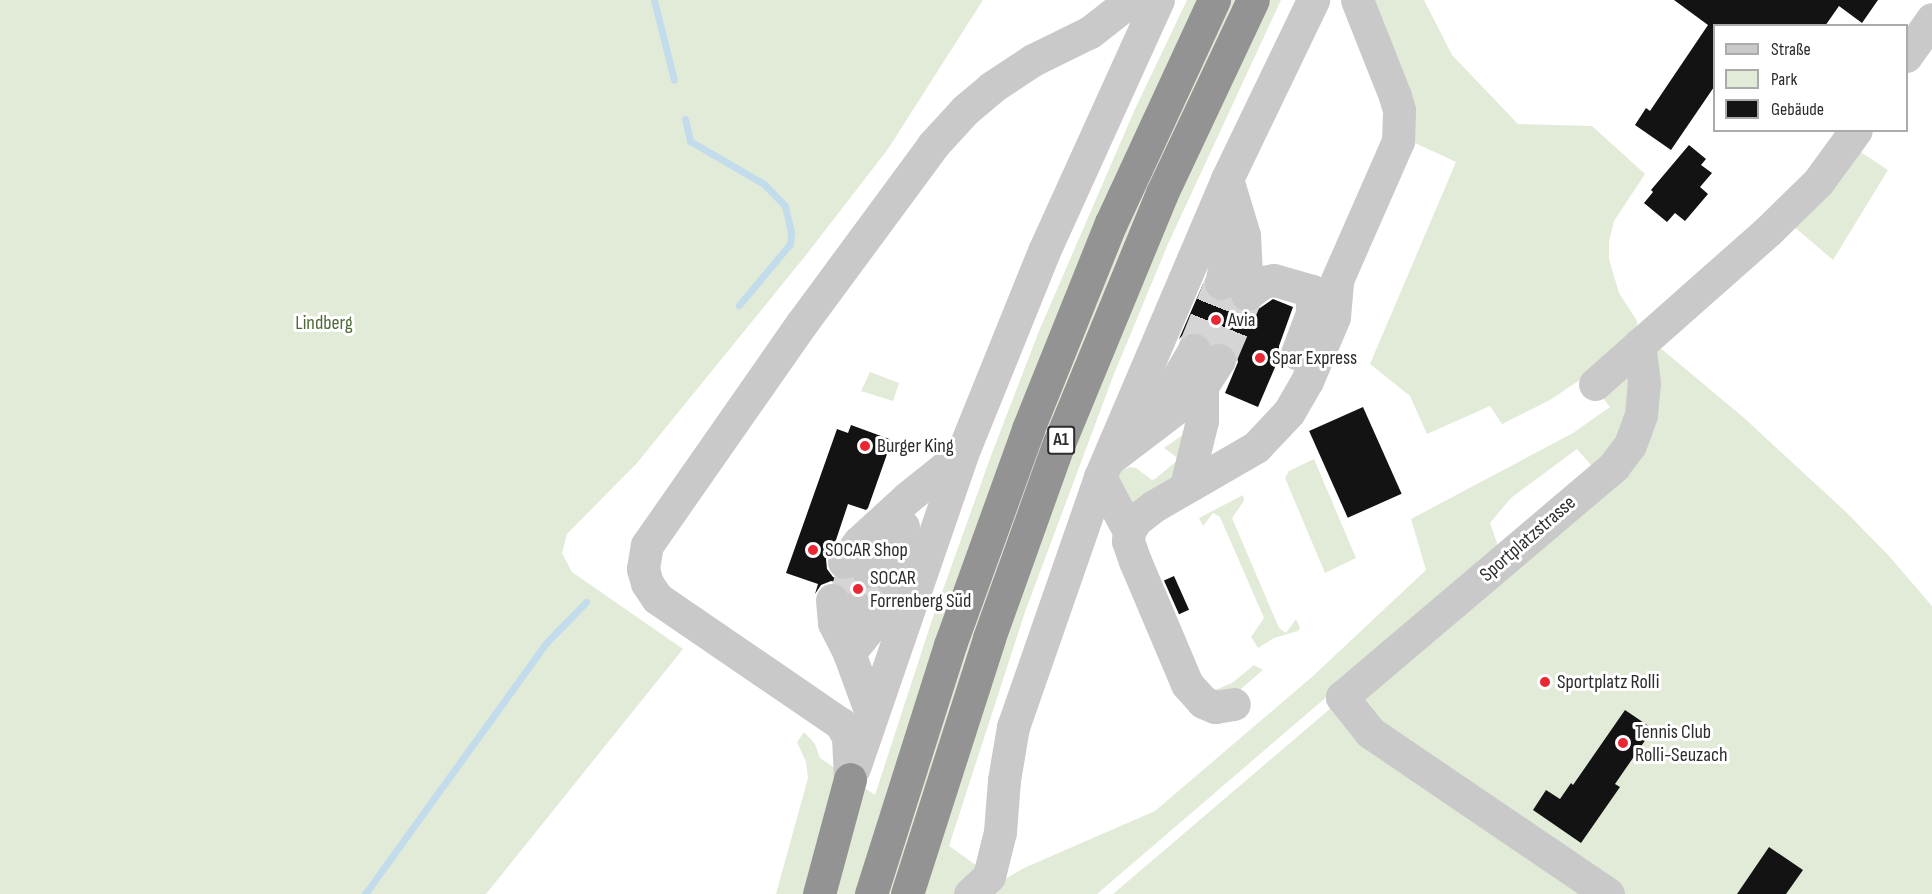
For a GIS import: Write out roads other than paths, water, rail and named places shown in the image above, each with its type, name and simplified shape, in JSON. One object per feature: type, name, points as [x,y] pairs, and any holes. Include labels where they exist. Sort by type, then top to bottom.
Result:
[{"type":"highway","name":"A1","points":[[870,894],[950,645],[1028,429],[1111,223],[1214,0]]},
{"type":"highway","name":"A1","points":[[907,894],[989,638],[1059,443],[1162,192],[1252,0]]},
{"type":"highway","points":[[819,894],[850,779]]},
{"type":"street","points":[[850,779],[848,737],[841,724],[657,598],[647,583],[643,569],[646,546],[802,323],[940,137],[965,110],[993,87],[1033,60],[1090,32],[1131,0]]},
{"type":"street","points":[[876,572],[962,454],[1049,240],[1158,0]]},
{"type":"street","points":[[970,894],[989,876],[1000,832],[1004,780],[1013,727],[1103,469],[1231,191],[1313,0]]},
{"type":"street","points":[[1129,531],[1136,520],[1186,486],[1236,459],[1268,437],[1289,412],[1307,381],[1334,317],[1337,280],[1398,141],[1399,110],[1395,96],[1357,0]]},
{"type":"street","points":[[1908,53],[1932,19]]},
{"type":"street","points":[[1595,384],[1769,230],[1818,182],[1855,132]]},
{"type":"street","points":[[1231,191],[1229,253],[1234,289],[1274,280],[1312,291],[1312,313],[1284,384],[1268,409],[1241,434],[1235,450],[1236,459]]},
{"type":"street","name":"Sportplatzstrasse","points":[[1608,894],[1370,732],[1342,697],[1614,466],[1630,445],[1641,415],[1644,382],[1639,344]]},
{"type":"street","points":[[1103,469],[1144,433],[1205,365],[1202,421],[1186,486]]},
{"type":"street","points":[[876,572],[859,542],[907,498],[962,454]]},
{"type":"street","points":[[1103,469],[1129,531],[1130,548],[1187,684],[1203,702],[1215,707],[1234,704]]},
{"type":"street","points":[[850,779],[871,713],[876,572],[907,498]]},
{"type":"street","points":[[849,653],[856,608],[834,623],[849,653],[871,713]]},
{"type":"waterway","points":[[654,0],[674,80]]},
{"type":"waterway","points":[[685,119],[690,141],[764,184],[785,206],[791,233],[790,244],[739,305]]},
{"type":"waterway","points":[[365,894],[547,642],[586,602]]},
{"type":"tunnel","points":[[1194,350],[1221,283]]},
{"type":"tunnel","points":[[1219,360],[1247,294]]},
{"type":"tunnel","points":[[843,604],[855,566]]},
{"type":"tunnel","points":[[867,612],[880,575]]},
{"type":"place","name":"Avia","points":[[1216,320]]},
{"type":"place","name":"Spar Express","points":[[1260,358]]},
{"type":"place","name":"Burger King","points":[[865,446]]},
{"type":"place","name":"SOCAR Shop","points":[[813,550]]},
{"type":"place","name":"SOCAR Forrenberg Süd","points":[[858,589]]},
{"type":"place","name":"Sportplatz Rolli","points":[[1545,682]]},
{"type":"place","name":"Tennis Club Rolli-Seuzach","points":[[1623,743]]},
{"type":"park label","name":"Lindberg","points":[[324,323]]}]
